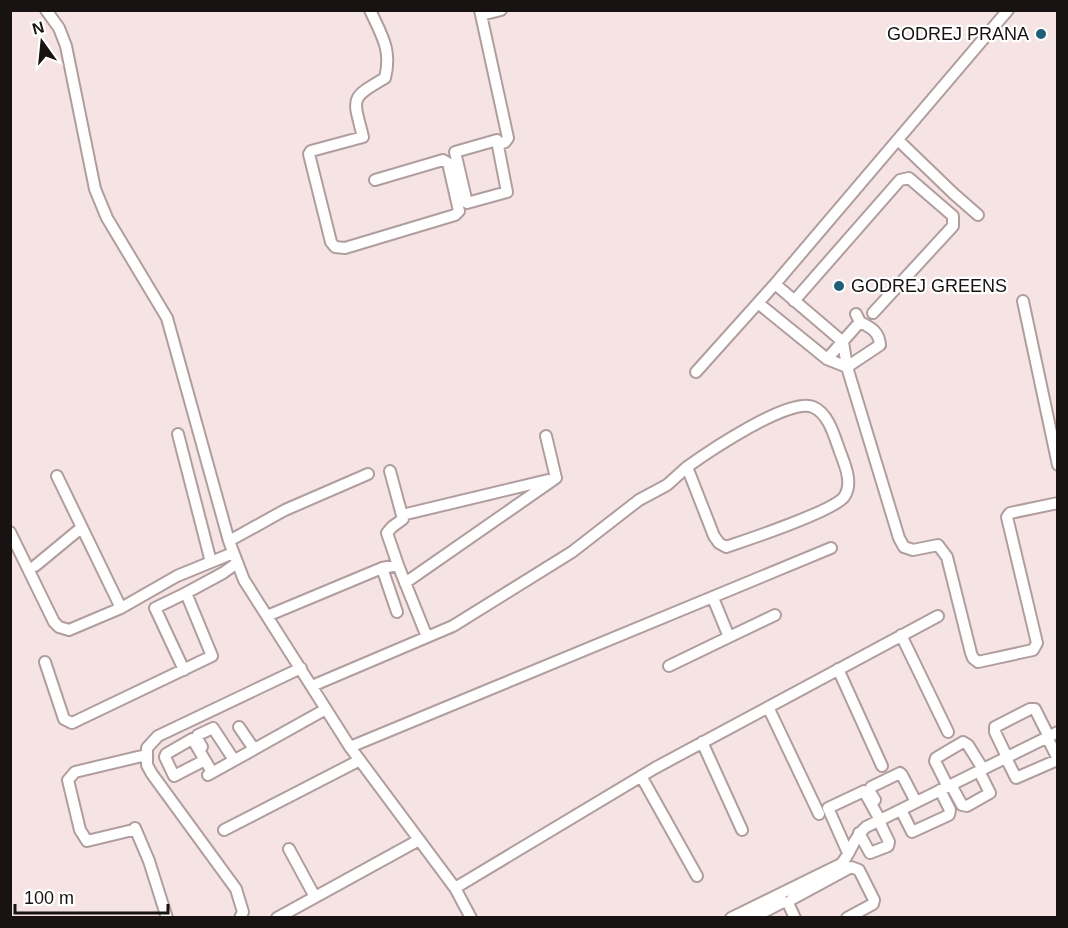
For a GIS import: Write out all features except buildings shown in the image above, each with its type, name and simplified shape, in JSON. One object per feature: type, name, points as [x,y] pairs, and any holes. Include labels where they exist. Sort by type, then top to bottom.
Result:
[{"type":"street","points":[[46,10],[59,28],[66,46],[94,189],[107,218],[168,318],[229,541],[244,580],[350,747],[455,888],[471,918]]},
{"type":"street","points":[[370,10],[386,47],[389,62],[385,78],[359,94],[356,101],[363,136],[311,151],[309,154],[331,242],[335,247],[345,248],[455,215],[459,210],[448,163],[443,160],[375,180]]},
{"type":"street","points":[[500,144],[497,140],[454,152],[467,204],[507,192],[498,146],[508,138],[481,13],[501,10]]},
{"type":"street","points":[[696,372],[775,284],[1008,10]]},
{"type":"street","points":[[898,140],[978,215]]},
{"type":"street","points":[[794,301],[900,180],[909,177],[953,216],[953,226],[873,313]]},
{"type":"street","points":[[775,284],[843,342],[847,367],[904,547],[913,550],[938,545],[944,551],[971,653],[978,662],[1036,648],[1037,643],[1006,522],[1010,513],[1058,503]]},
{"type":"street","points":[[1023,301],[1058,465]]},
{"type":"street","points":[[758,303],[827,359],[847,367]]},
{"type":"street","points":[[827,359],[843,342],[858,318],[874,330],[879,337],[880,345],[847,367]]},
{"type":"street","points":[[312,686],[453,626],[572,552],[639,500],[667,485],[687,467],[738,433],[791,409],[805,405],[821,413],[830,426],[846,468],[848,486],[842,500],[816,514],[726,547],[714,536],[687,467]]},
{"type":"street","points":[[178,434],[211,562]]},
{"type":"street","points":[[546,436],[556,478]]},
{"type":"street","points":[[390,471],[403,519],[387,533],[427,638]]},
{"type":"street","points":[[229,541],[285,510],[368,474]]},
{"type":"street","points":[[57,476],[121,608]]},
{"type":"street","points":[[402,515],[556,478]]},
{"type":"street","points":[[405,583],[556,478]]},
{"type":"street","points":[[35,566],[81,528]]},
{"type":"street","points":[[10,532],[54,622],[59,627],[69,630],[121,608],[177,576],[211,562],[235,558]]},
{"type":"street","points":[[350,747],[831,548]]},
{"type":"street","points":[[184,670],[155,608],[223,573],[235,558]]},
{"type":"street","points":[[267,616],[382,568],[398,565]]},
{"type":"street","points":[[382,568],[397,612]]},
{"type":"street","points":[[45,662],[64,719],[72,723],[184,670],[212,656],[186,593]]},
{"type":"street","points":[[712,598],[729,637]]},
{"type":"street","points":[[669,666],[775,615]]},
{"type":"street","points":[[455,888],[641,776],[938,616]]},
{"type":"street","points":[[901,635],[948,732]]},
{"type":"street","points":[[240,918],[243,912],[236,889],[152,774],[146,755],[147,748],[158,736],[301,669]]},
{"type":"street","points":[[838,669],[882,766]]},
{"type":"street","points":[[768,707],[819,814]]},
{"type":"street","points":[[212,772],[326,709]]},
{"type":"street","points":[[1030,709],[1035,709],[1051,735],[1057,757],[1055,761],[1016,778],[1006,758],[995,727],[1030,709]]},
{"type":"street","points":[[239,727],[254,749]]},
{"type":"street","points":[[212,772],[197,737],[210,728],[214,730],[234,760]]},
{"type":"street","points":[[789,895],[841,864],[859,833],[881,819],[1051,735]]},
{"type":"street","points":[[702,742],[742,830]]},
{"type":"street","points":[[901,810],[912,832],[949,815],[946,787],[935,761],[936,758],[963,742],[968,745],[981,770],[990,794],[967,806],[962,805],[946,787]]},
{"type":"street","points":[[146,755],[75,772],[68,780],[80,830],[87,841],[135,828],[167,918]]},
{"type":"street","points":[[205,760],[212,772]]},
{"type":"street","points":[[224,830],[360,760]]},
{"type":"street","points":[[859,833],[870,853],[888,846],[889,842],[870,789],[897,773],[902,775],[916,802]]},
{"type":"street","points":[[641,776],[697,876]]},
{"type":"street","points":[[848,854],[828,808],[864,791],[881,819]]},
{"type":"street","points":[[277,918],[419,840]]},
{"type":"street","points":[[289,849],[315,897]]},
{"type":"street","points":[[749,915],[851,867],[856,867],[860,870],[874,900],[873,904],[846,918]]},
{"type":"street","points":[[789,895],[800,918]]},
{"type":"street","points":[[731,918],[749,915],[783,902],[788,903],[795,918]]},
{"type":"place","name":"GODREJ PRANA","points":[[1041,34]]},
{"type":"place","name":"GODREJ GREENS","points":[[839,286]]}]
